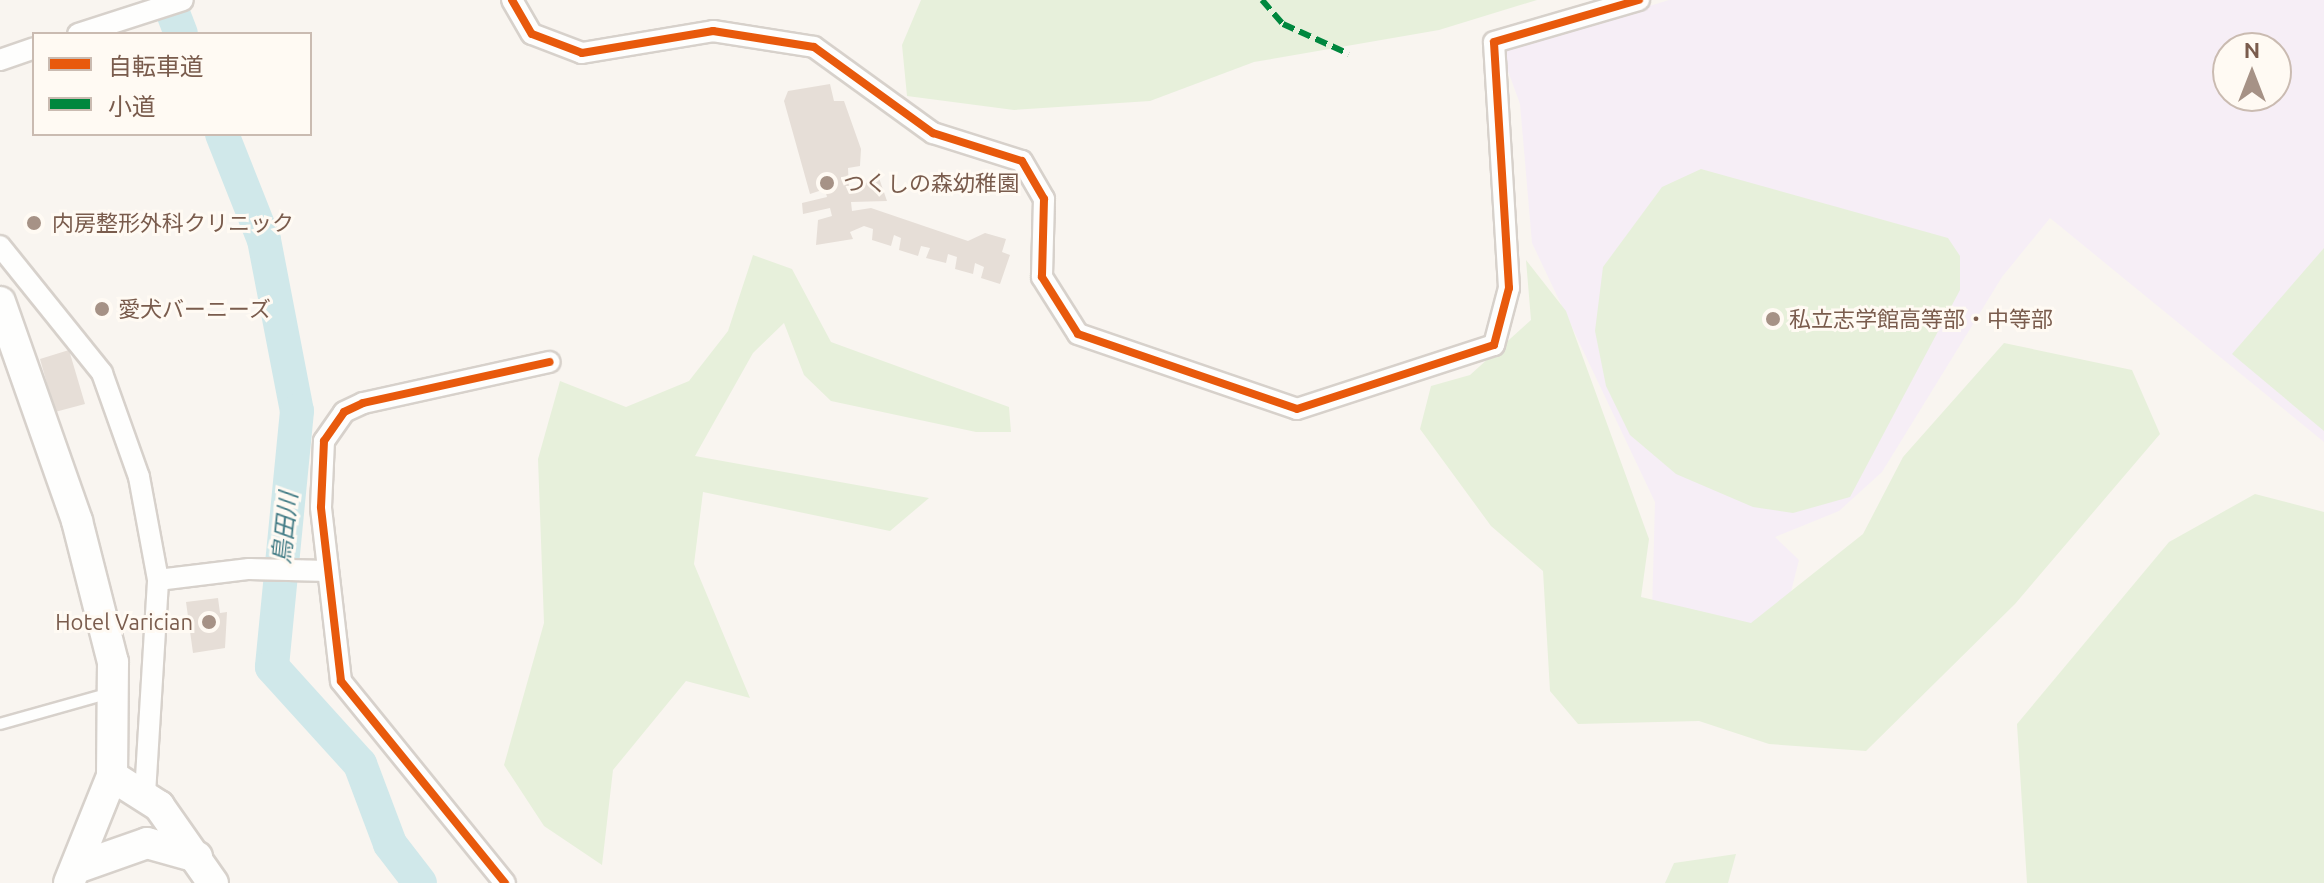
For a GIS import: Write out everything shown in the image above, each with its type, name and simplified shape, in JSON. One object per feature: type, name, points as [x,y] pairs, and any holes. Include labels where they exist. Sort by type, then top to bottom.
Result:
[{"type":"street","points":[[84,32],[183,0]]},
{"type":"street","points":[[512,0],[532,34],[582,53],[713,31],[814,47],[933,133],[1022,161],[1044,199],[1042,277],[1078,334],[1297,409],[1494,345],[1509,288],[1494,42],[1639,0]]},
{"type":"street","points":[[0,60],[32,49]]},
{"type":"street","points":[[0,246],[102,373],[139,477],[158,580],[145,794]]},
{"type":"street","points":[[0,302],[77,521],[116,692],[112,776],[74,875]]},
{"type":"street","points":[[505,883],[352,701],[336,654],[321,570],[324,441],[344,412],[550,362]]},
{"type":"street","points":[[158,580],[249,569],[321,570]]},
{"type":"street","points":[[112,776],[145,794],[197,857],[213,883]]},
{"type":"street","points":[[74,875],[147,843],[197,857]]},
{"type":"lane","points":[[0,724],[116,692]]},
{"type":"shaded area","name":"私立志学館高等部・中等部","points":[[1669,0],[2324,0],[2324,442],[2050,218],[2002,277],[1882,472],[1839,511],[1775,537],[1799,560],[1779,639],[1652,612],[1655,502],[1532,243],[1520,104],[1501,52]]},
{"type":"green space","points":[[921,0],[1537,0],[1439,30],[1254,62],[1150,101],[1014,110],[907,96],[902,45]]},
{"type":"green space","points":[[1701,169],[1948,238],[1960,256],[1960,290],[1850,497],[1793,513],[1753,507],[1676,474],[1630,435],[1606,386],[1595,331],[1603,267],[1662,187]]},
{"type":"green space","points":[[2324,248],[2324,431],[2232,354]]},
{"type":"green space","points":[[753,255],[792,269],[831,342],[1009,407],[1011,432],[976,432],[831,401],[804,375],[784,323],[753,353],[695,456],[929,498],[890,531],[703,492],[694,564],[750,698],[686,681],[613,770],[602,865],[544,826],[504,765],[544,623],[538,459],[560,381],[626,407],[689,381],[728,331]]},
{"type":"green space","points":[[1526,260],[1566,311],[1649,539],[1641,597],[1751,623],[1863,534],[1903,457],[2004,343],[2132,370],[2160,434],[2015,604],[1866,751],[1769,744],[1699,721],[1578,724],[1550,691],[1543,571],[1491,526],[1420,429],[1431,386],[1470,375],[1531,320]]},
{"type":"green space","points":[[2255,494],[2324,512],[2324,883],[2027,883],[2017,724],[2169,542]]},
{"type":"green space","points":[[1736,854],[1728,883],[1665,883],[1674,863]]},
{"type":"building","name":"つくしの森幼稚園","points":[[830,84],[834,101],[844,101],[861,149],[860,166],[848,168],[849,189],[879,178],[887,201],[851,202],[852,211],[871,208],[968,241],[985,233],[1006,239],[1002,252],[1010,255],[1000,284],[981,278],[984,267],[975,263],[973,274],[955,269],[957,257],[948,254],[946,263],[926,258],[930,248],[921,246],[918,256],[899,250],[901,238],[894,235],[891,246],[872,240],[873,229],[864,226],[850,232],[853,239],[816,245],[818,220],[832,216],[830,208],[803,214],[802,203],[827,197],[825,189],[810,194],[784,101],[788,91]]},
{"type":"building","points":[[69,350],[85,404],[55,412],[40,359]]},
{"type":"building","name":"Hotel Varician","points":[[218,598],[220,613],[227,612],[225,648],[193,653],[186,602]]},
{"type":"waterway","name":"鳥田川","points":[[168,0],[180,32]]},
{"type":"waterway","name":"鳥田川","points":[[223,136],[264,240],[297,411],[272,667],[360,764],[390,844],[420,883]]},
{"type":"marked path","points":[[1262,0],[1283,24],[1349,54]]},
{"type":"cycle path","points":[[512,0],[532,34],[582,53],[713,31],[814,47],[933,133],[1022,161],[1044,199],[1042,277],[1078,334],[1297,409],[1494,345],[1509,288],[1494,42],[1639,0]]},
{"type":"cycle path","points":[[505,883],[341,681],[321,507],[324,441],[344,412],[363,403],[550,362]]},
{"type":"place","name":"つくしの森幼稚園","points":[[827,183]]},
{"type":"place","name":"内房整形外科クリニック","points":[[34,223]]},
{"type":"place","name":"愛犬バーニーズ","points":[[102,309]]},
{"type":"place","name":"私立志学館高等部・中等部","points":[[1773,319]]},
{"type":"place","name":"Hotel Varician","points":[[209,622]]}]
